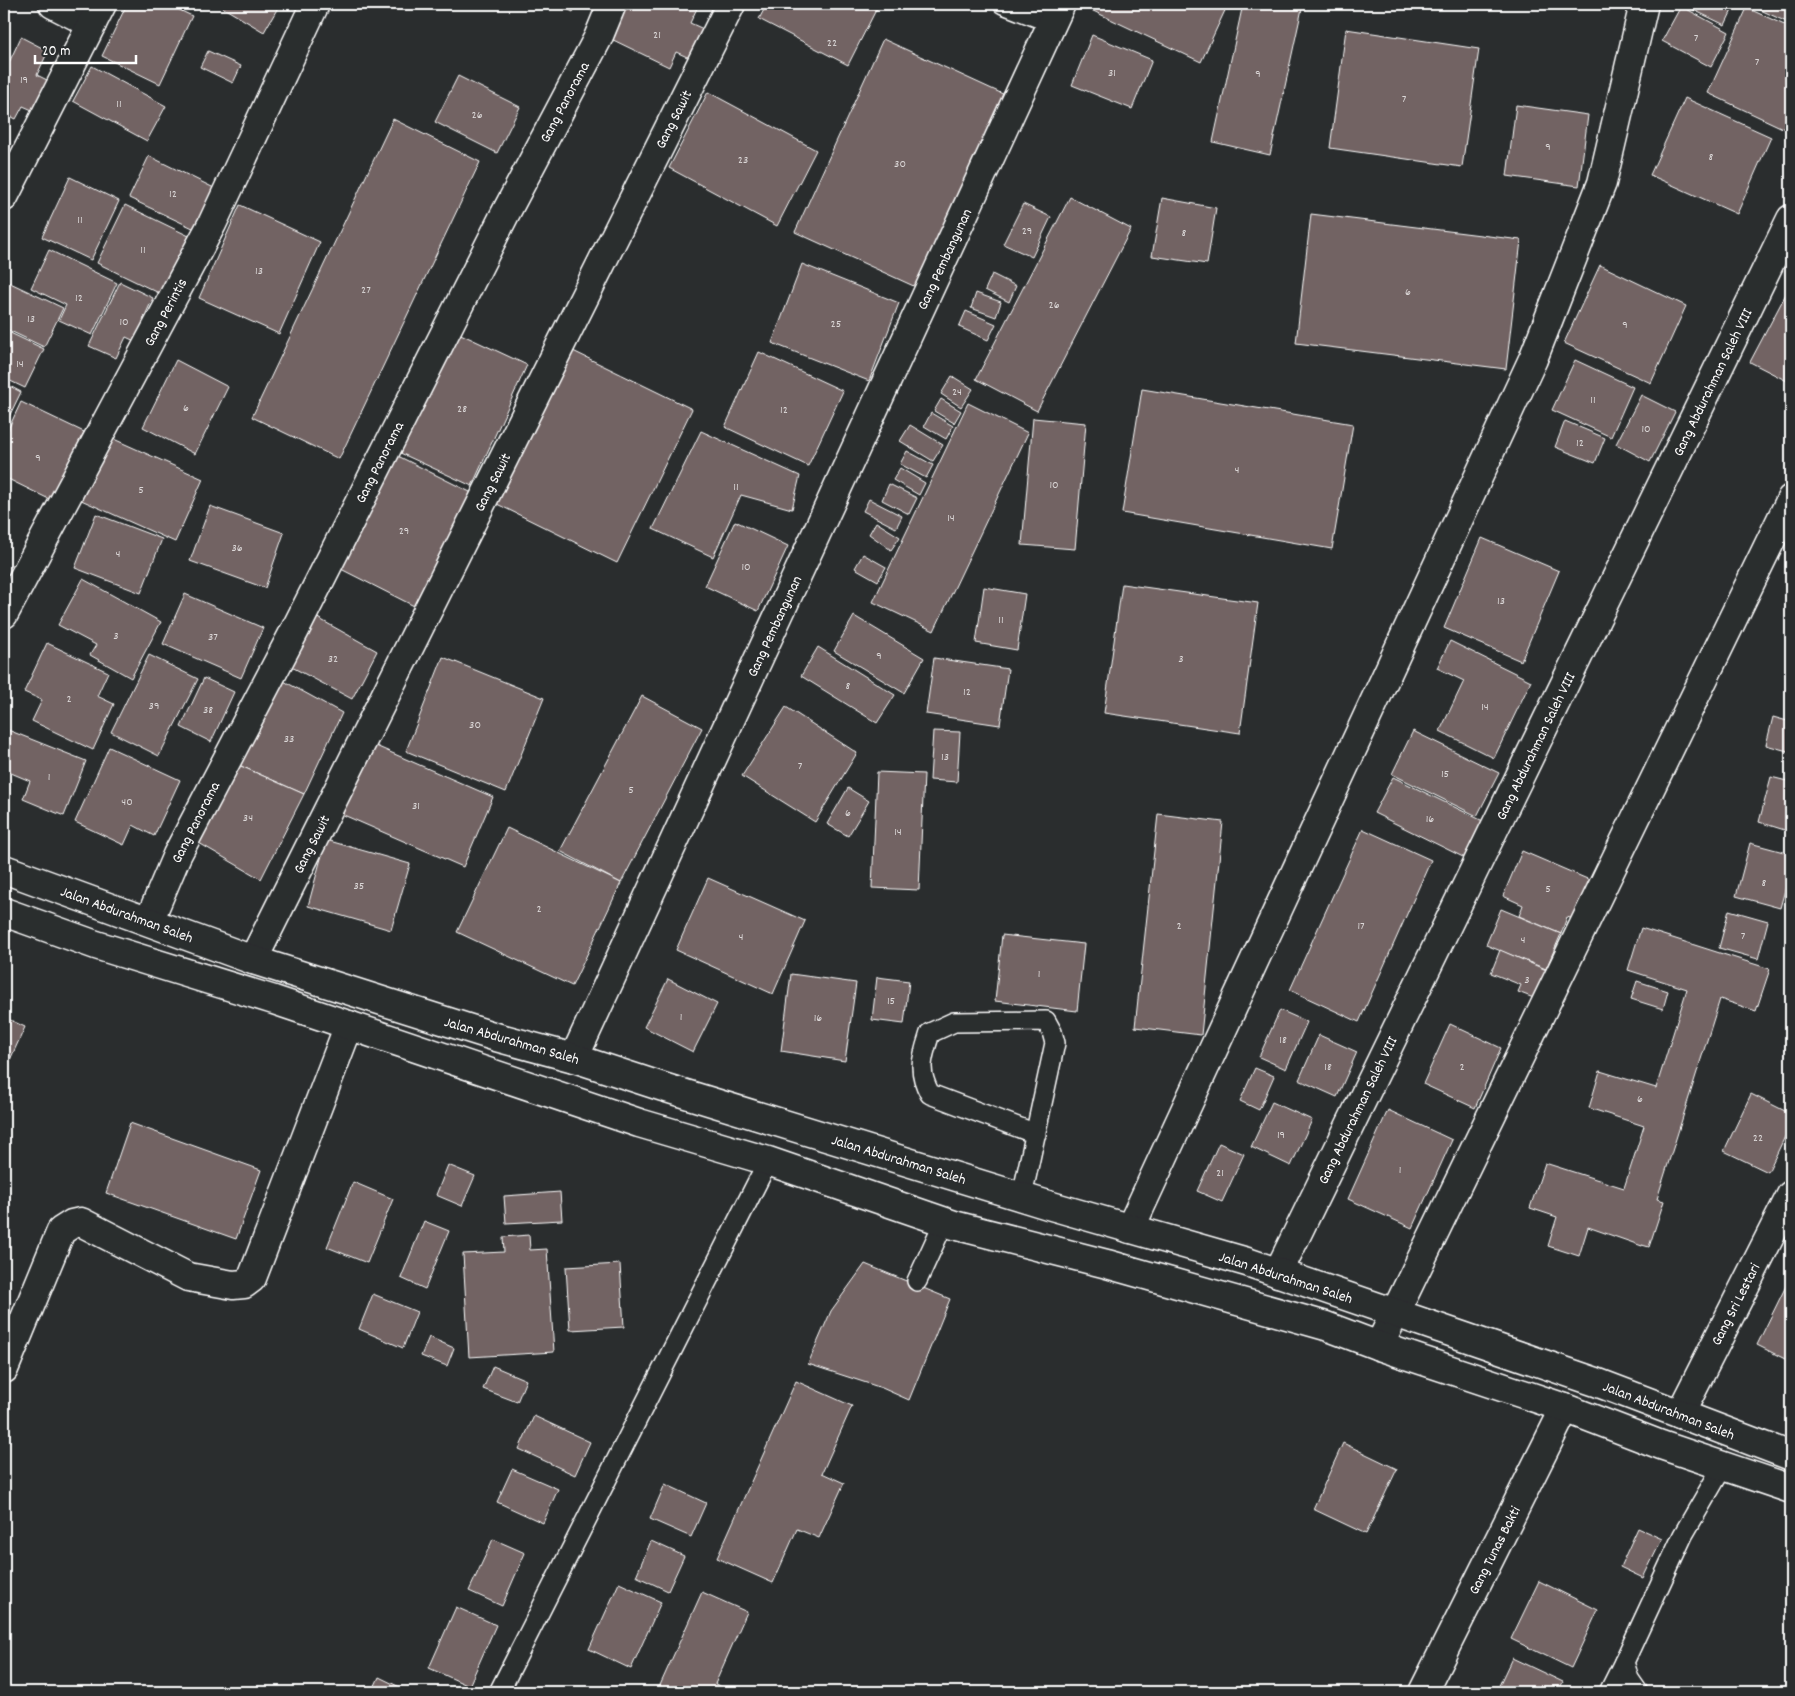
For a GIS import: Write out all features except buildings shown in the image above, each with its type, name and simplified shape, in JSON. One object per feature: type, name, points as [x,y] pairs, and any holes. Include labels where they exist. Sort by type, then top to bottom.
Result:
[{"type":"street","points":[[4,197],[97,14],[53,4]]},
{"type":"street","name":"Gang Perintis","points":[[4,614],[212,224],[315,4]]},
{"type":"street","name":"Gang Panorama","points":[[149,921],[177,855],[295,630],[504,216],[598,38],[612,4]]},
{"type":"street","name":"Gang Sawit","points":[[254,960],[731,4]]},
{"type":"street","points":[[1130,1228],[1533,359],[1602,183],[1644,4]]},
{"type":"street","name":"Gang Pembangunan","points":[[574,1058],[1057,13]]},
{"type":"street","name":"Gang Abdurahman Saleh VIII","points":[[1278,1273],[1791,218]]},
{"type":"street","points":[[1378,1346],[1791,498]]},
{"type":"street","name":"Jalan Abdurahman Saleh","points":[[4,870],[254,960],[496,1037],[574,1058],[663,1088],[1278,1273],[1596,1382],[1791,1456]]},
{"type":"street","points":[[4,912],[96,945],[348,1025],[639,1123],[768,1162],[944,1222],[1107,1264],[1317,1323],[1378,1346],[1565,1408],[1661,1445],[1791,1489]]},
{"type":"street","points":[[4,1369],[61,1232],[72,1224],[81,1222],[188,1276],[233,1285],[244,1284],[252,1278],[348,1025]]},
{"type":"street","name":"Gang Sri Lestari","points":[[1680,1414],[1791,1195]]},
{"type":"street","name":"Gang Tunas Bakti","points":[[1423,1692],[1565,1408]]},
{"type":"lane","points":[[1004,4],[1057,13]]},
{"type":"lane","points":[[1022,1196],[1036,1134],[1055,1043],[1046,1021],[954,1022],[930,1033],[921,1061],[924,1083],[930,1094],[1036,1134]]},
{"type":"lane","points":[[499,1692],[768,1162]]},
{"type":"lane","points":[[917,1281],[944,1222]]},
{"type":"lane","points":[[1609,1692],[1683,1535],[1723,1466]]},
{"type":"lane","points":[[1624,1662],[1629,1679],[1638,1692]]}]
